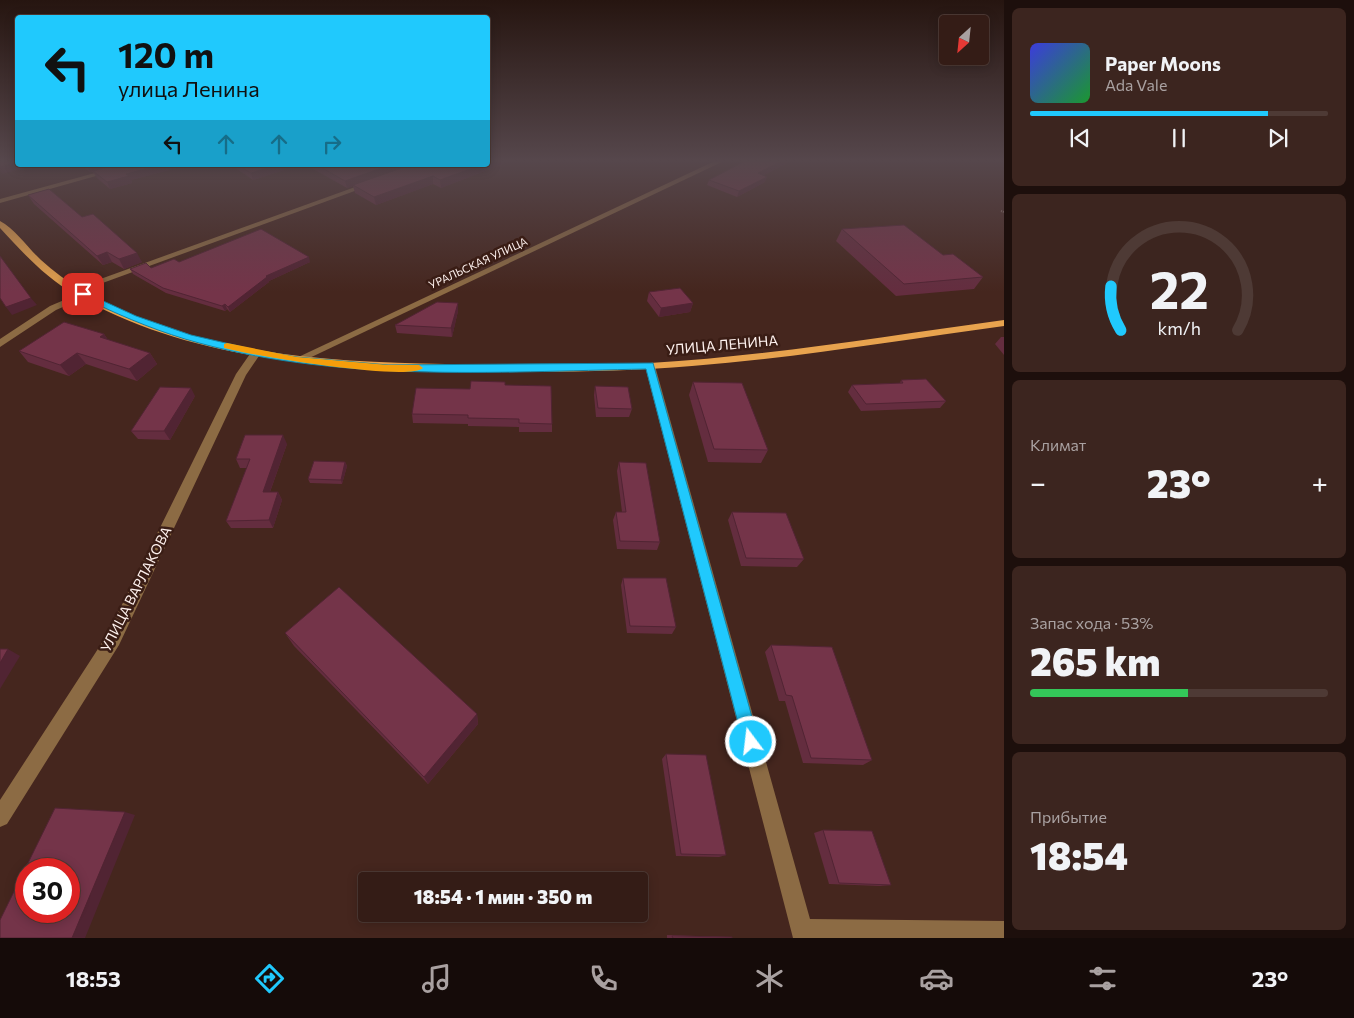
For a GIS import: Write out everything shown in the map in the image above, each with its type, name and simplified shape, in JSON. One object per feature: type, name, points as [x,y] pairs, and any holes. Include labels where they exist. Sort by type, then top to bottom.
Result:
[{"type":"main road","name":"УЛИЦА ЛЕНИНА","points":[[0,222],[28,254],[49,272],[79,292],[133,318],[179,334],[256,353],[297,360],[388,368],[650,366],[853,345],[1004,323]]},
{"type":"street","points":[[0,344],[79,292],[318,204]]},
{"type":"street","name":"УРАЛЬСКАЯ УЛИЦА","points":[[297,360],[630,204]]},
{"type":"street","name":"УЛИЦА ВАРЛАКОВА","points":[[0,817],[113,640],[241,374],[256,353]]},
{"type":"street","points":[[650,366],[803,934],[1004,932]]},
{"type":"building","points":[[38,204],[66,204],[82,217],[93,214],[137,253],[119,259],[107,252],[97,256]]},
{"type":"building","points":[[904,225],[943,255],[953,254],[983,277],[904,284],[842,229]]},
{"type":"building","points":[[261,229],[309,257],[266,276],[228,307],[225,304],[222,306],[163,288],[130,269],[146,263],[151,268],[174,259],[179,262]]},
{"type":"building","points":[[0,256],[31,298],[6,307],[0,298]]},
{"type":"building","points":[[680,288],[693,303],[661,308],[649,292]]},
{"type":"building","points":[[437,302],[458,303],[451,328],[395,325]]},
{"type":"building","points":[[64,322],[104,334],[100,337],[150,353],[129,369],[77,353],[60,365],[19,351]]},
{"type":"building","points":[[926,379],[946,401],[866,404],[852,385],[903,383],[901,380]]},
{"type":"building","points":[[471,381],[505,382],[505,385],[551,386],[552,424],[519,423],[519,419],[468,418],[468,415],[412,414],[416,388],[470,389]]},
{"type":"building","points":[[693,382],[742,383],[768,450],[714,449]]},
{"type":"building","points":[[595,386],[628,387],[632,409],[598,408]]},
{"type":"building","points":[[160,387],[191,388],[164,431],[131,431]]},
{"type":"building","points":[[245,435],[283,435],[263,492],[278,492],[269,520],[226,521],[250,459],[236,459]]},
{"type":"building","points":[[314,461],[345,462],[341,480],[308,479]]},
{"type":"building","points":[[619,462],[646,463],[660,542],[620,541],[616,512],[626,512]]},
{"type":"building","points":[[732,512],[786,513],[804,559],[746,558]]},
{"type":"building","points":[[623,578],[666,578],[676,627],[630,626]]},
{"type":"building","points":[[339,587],[477,714],[424,777],[285,633]]},
{"type":"building","points":[[771,645],[832,647],[872,760],[811,758],[792,696],[786,695]]},
{"type":"building","points":[[0,649],[8,649],[0,663]]},
{"type":"building","points":[[666,754],[706,755],[726,855],[681,854]]},
{"type":"building","points":[[55,808],[125,812],[80,919],[80,858],[30,858]]},
{"type":"building","points":[[823,830],[872,831],[891,885],[839,883]]},
{"type":"building","points":[[15,889],[15,923],[78,923],[72,938],[0,938],[0,920]]},
{"type":"building","points":[[672,936],[732,937],[732,938],[673,938]]},
{"type":"slow traffic","points":[[227,346],[297,360],[388,368],[419,368]]},
{"type":"route","points":[[83,294],[133,318],[188,337],[256,353],[297,360],[388,368],[650,366],[751,742]]}]
